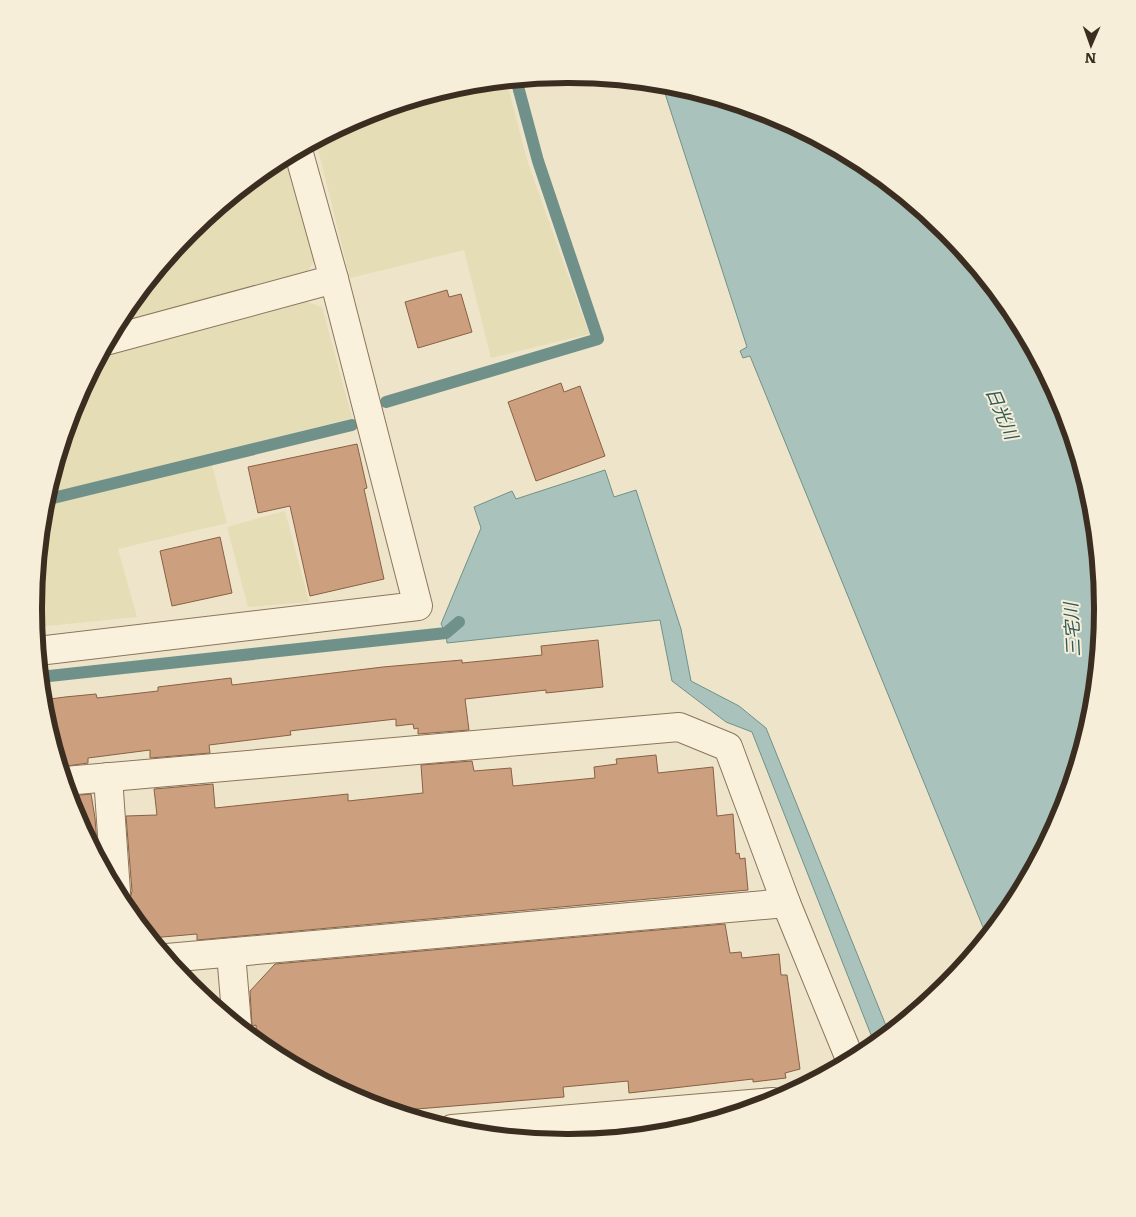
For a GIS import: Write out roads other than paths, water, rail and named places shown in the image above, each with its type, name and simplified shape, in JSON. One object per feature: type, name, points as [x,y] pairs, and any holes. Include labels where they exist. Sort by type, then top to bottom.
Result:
[{"type":"street","points":[[45,649],[418,606],[334,279],[300,156]]},
{"type":"street","points":[[118,337],[334,279]]},
{"type":"street","points":[[71,780],[679,727],[728,747],[786,903],[848,1053]]},
{"type":"street","points":[[108,777],[115,874]]},
{"type":"street","points":[[175,957],[786,903]]},
{"type":"street","points":[[231,953],[236,1015]]},
{"type":"street","points":[[480,1127],[740,1105]]},
{"type":"water","points":[[665,92],[737,111],[800,137],[831,153],[860,172],[914,213],[963,262],[1005,317],[1039,376],[1066,440],[1076,472],[1089,540],[1094,609],[1089,677],[1076,745],[1053,810],[1023,871],[984,929],[750,356],[743,358],[740,351],[747,347]]},
{"type":"water","points":[[605,470],[614,497],[636,490],[681,629],[691,681],[739,706],[766,728],[886,1026],[872,1037],[752,732],[726,722],[672,681],[660,620],[447,643],[446,633],[441,624],[481,528],[474,507],[512,491],[516,499]]},
{"type":"waterway","points":[[386,402],[598,339],[538,161],[518,85]]},
{"type":"waterway","points":[[55,498],[352,425]]},
{"type":"waterway","points":[[47,676],[446,633],[459,622]]},
{"type":"water label","name":"日光川","points":[[1003,413]]},
{"type":"water label","name":"三宅川","points":[[1071,630]]}]
